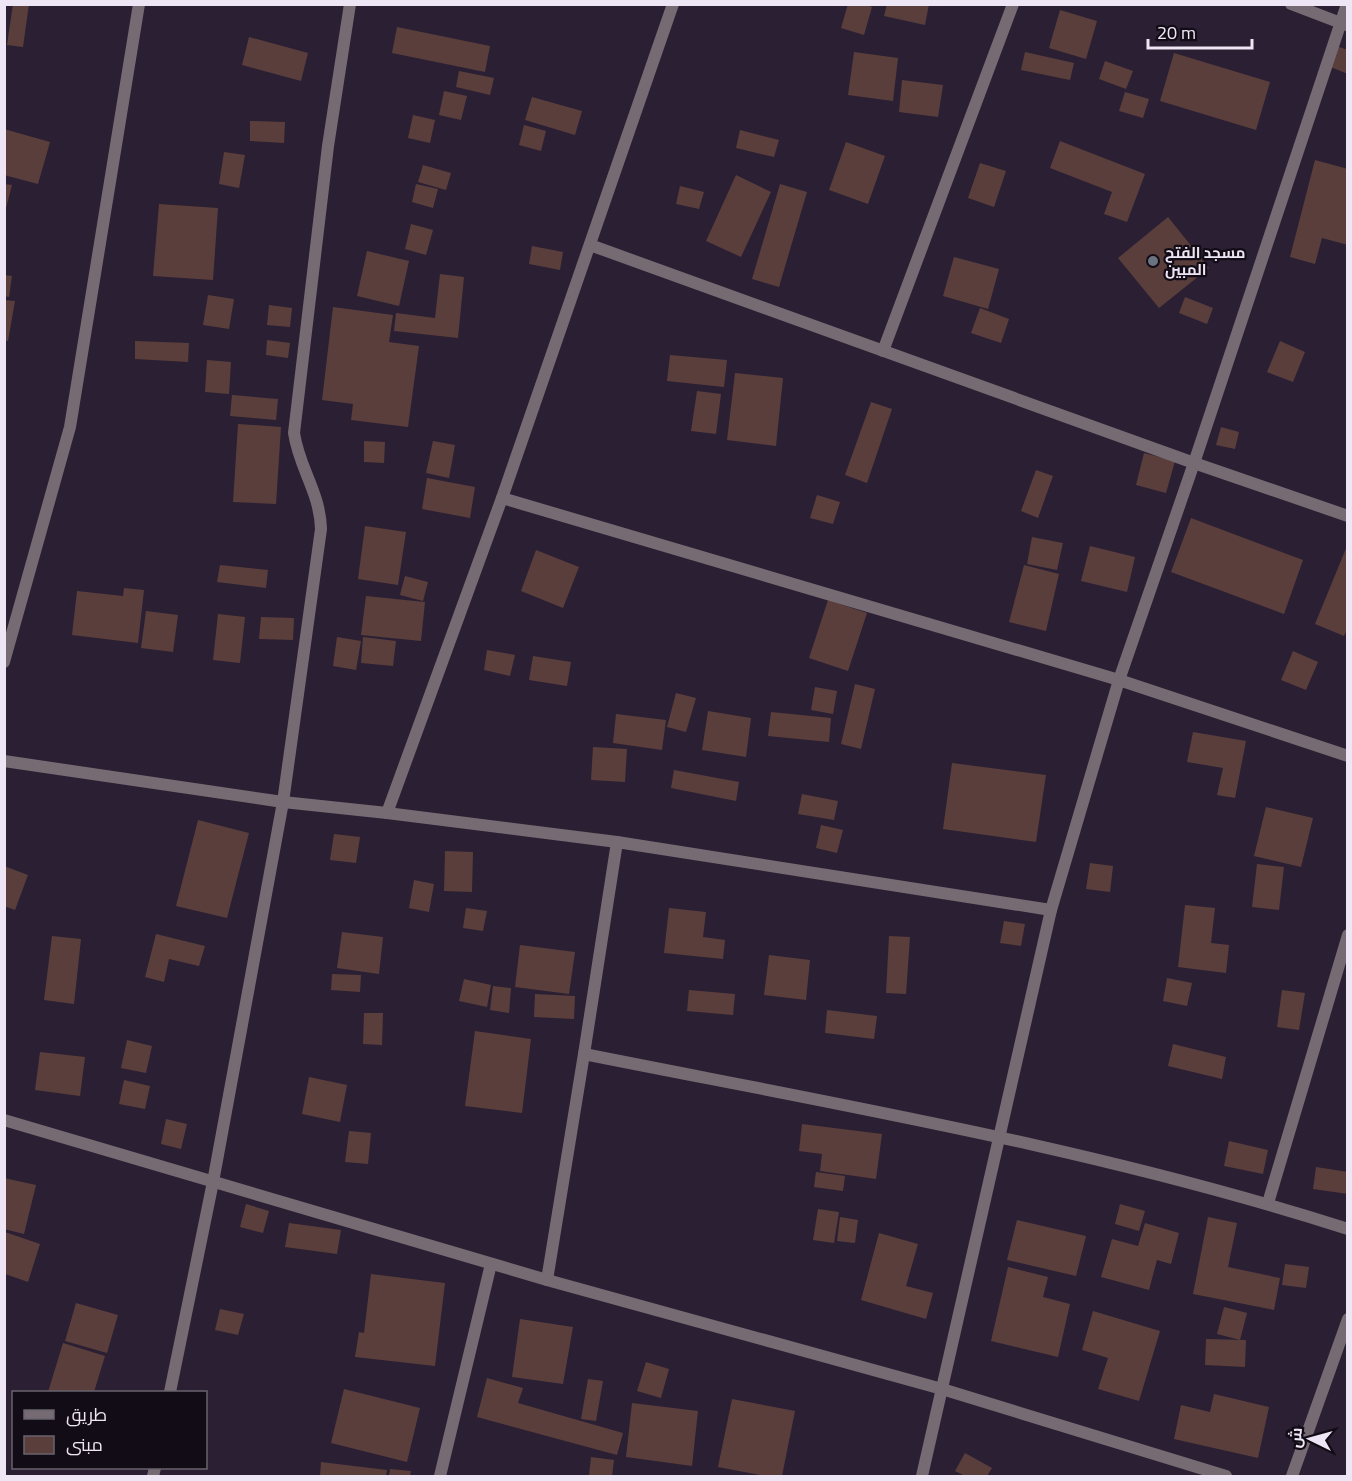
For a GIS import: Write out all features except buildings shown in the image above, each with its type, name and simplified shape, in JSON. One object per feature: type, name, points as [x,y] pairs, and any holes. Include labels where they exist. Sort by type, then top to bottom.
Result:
[{"type":"street","points":[[4,662],[70,427],[139,4]]},
{"type":"street","points":[[170,1391],[213,1182],[283,802],[321,529],[321,512],[296,448],[294,433],[328,146],[350,4]]},
{"type":"street","points":[[387,813],[502,498],[673,4]]},
{"type":"street","points":[[883,351],[1013,4]]},
{"type":"street","points":[[1291,4],[1344,24]]},
{"type":"street","points":[[922,1476],[1051,910],[1119,680],[1344,24],[1347,4]]},
{"type":"street","points":[[590,246],[1347,516]]},
{"type":"street","points":[[502,498],[1119,680],[1347,756]]},
{"type":"street","points":[[4,761],[283,802],[617,842],[1051,910]]},
{"type":"street","points":[[547,1280],[617,842]]},
{"type":"street","points":[[1268,1203],[1347,935]]},
{"type":"street","points":[[584,1054],[999,1136],[1268,1203],[1347,1229]]},
{"type":"street","points":[[4,1120],[491,1264],[942,1389],[1227,1476]]},
{"type":"street","points":[[440,1476],[491,1264]]},
{"type":"street","points":[[1292,1476],[1347,1319]]},
{"type":"place","name":"مسجد الفتح المبين","points":[[1153,261]]}]
